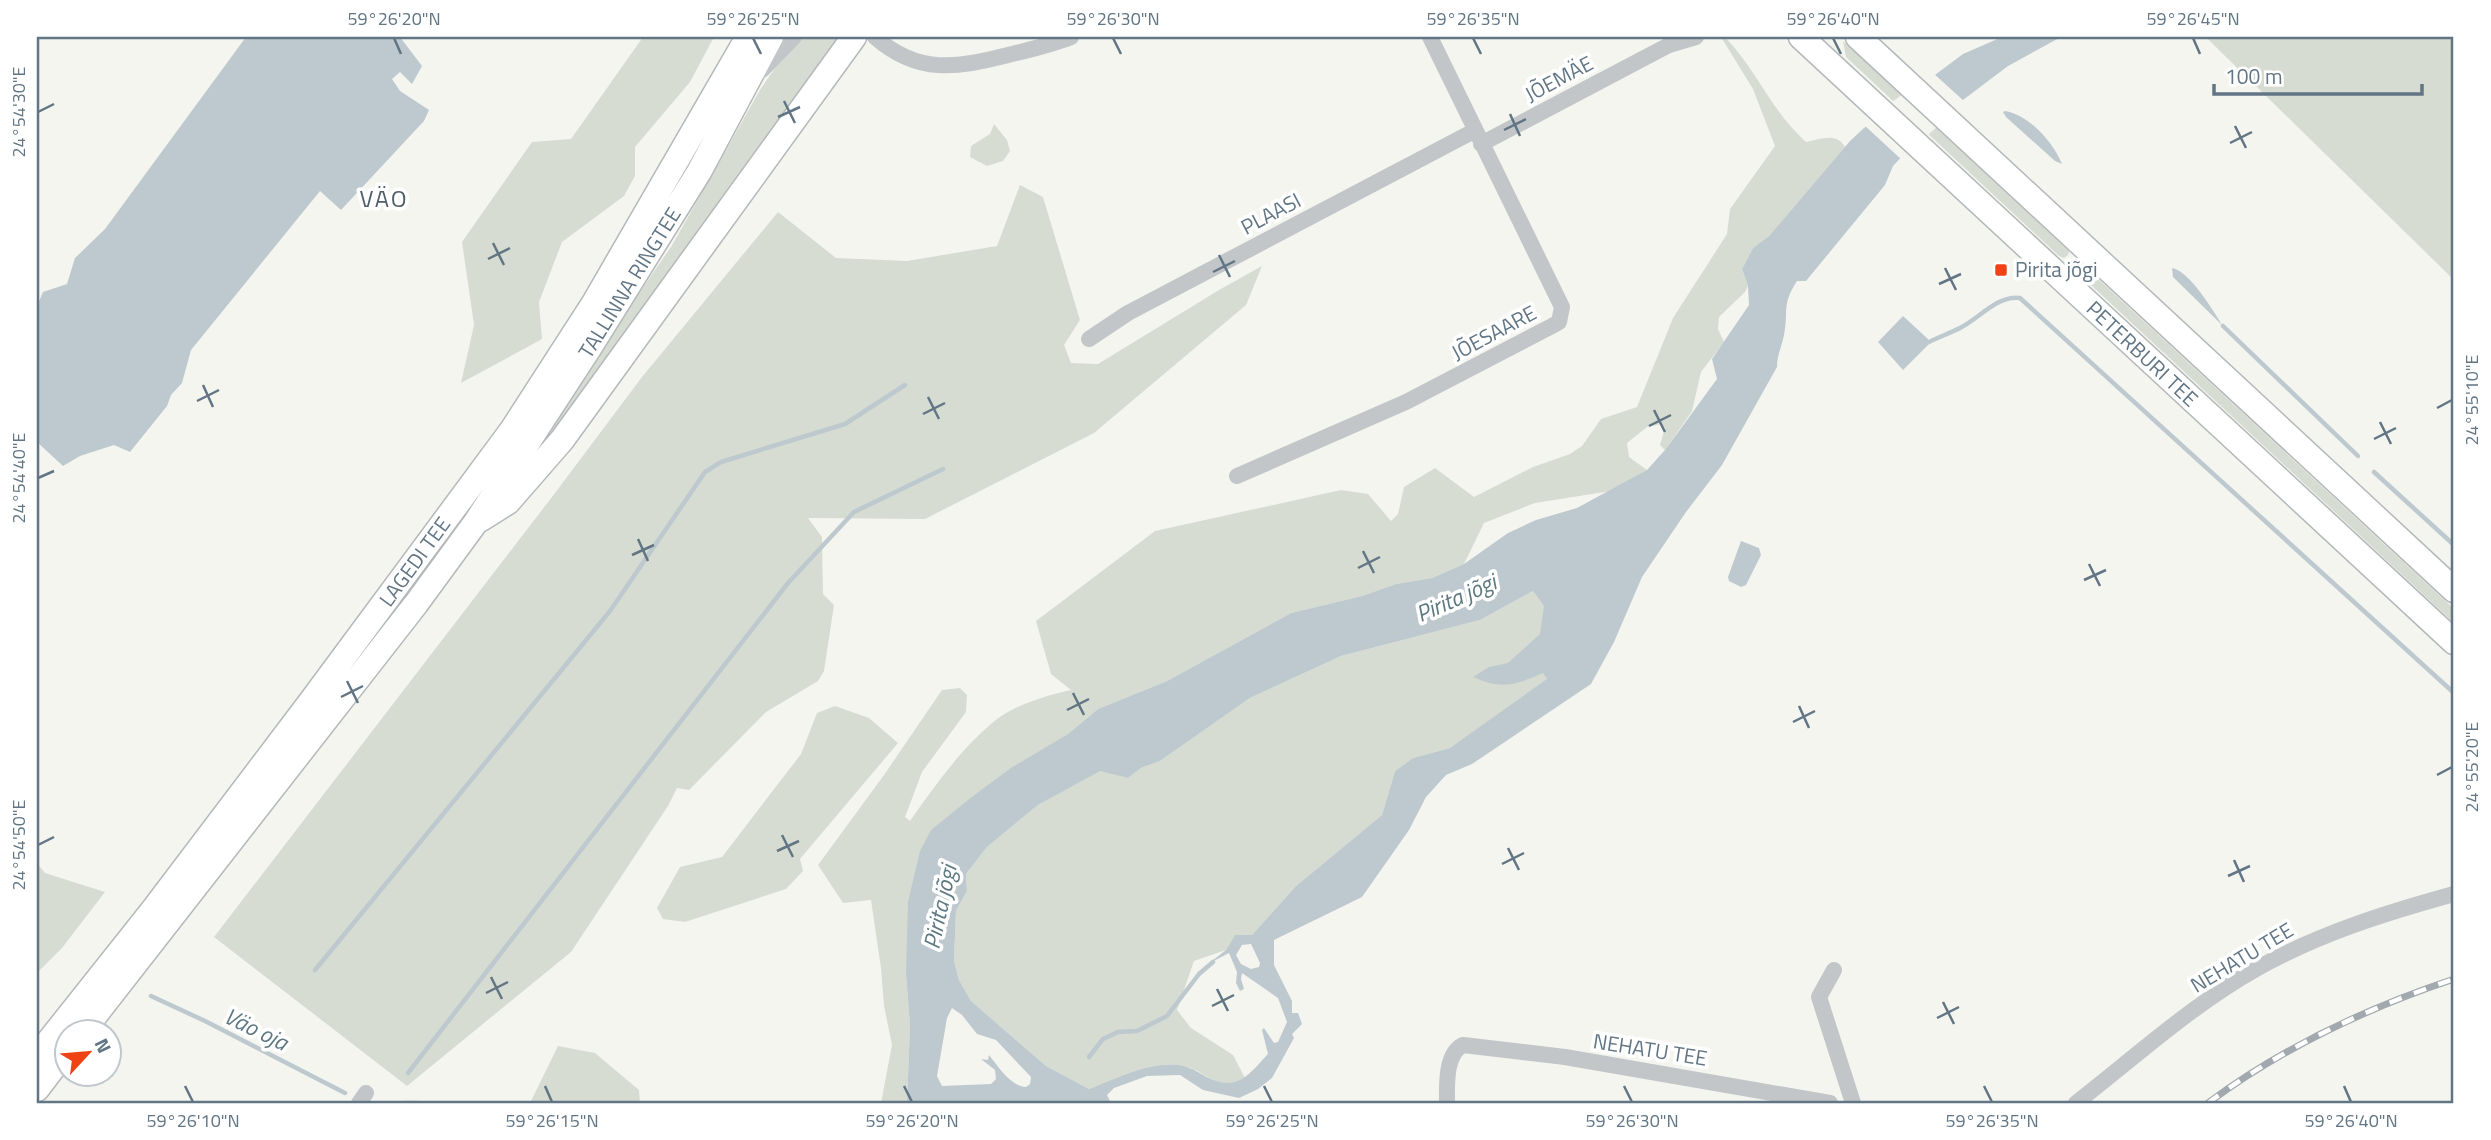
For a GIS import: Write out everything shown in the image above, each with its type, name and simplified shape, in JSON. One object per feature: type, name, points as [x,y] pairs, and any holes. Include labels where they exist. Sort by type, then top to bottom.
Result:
[{"type":"highway","name":"LAGEDI TEE","points":[[37,1056],[153,910],[512,429],[594,303],[748,37]]},
{"type":"highway","name":"TALLINNA RINGTEE","points":[[476,522],[677,207],[771,37]]},
{"type":"highway","points":[[476,522],[508,502],[562,440],[854,37]]},
{"type":"highway","name":"PETERBURI TEE","points":[[1858,37],[2454,590]]},
{"type":"highway","points":[[1869,37],[1892,67]]},
{"type":"highway","name":"PETERBURI TEE","points":[[1803,41],[1938,162],[2454,642]]},
{"type":"highway","name":"LAGEDI TEE","points":[[92,1018],[416,604],[476,522]]},
{"type":"highway","points":[[37,1089],[52,1069]]},
{"type":"street","points":[[744,90],[776,53],[794,37]]},
{"type":"street","points":[[874,39],[912,60],[936,66],[955,66],[1071,37]]},
{"type":"street","name":"JÕESAARE","points":[[1237,476],[1406,402],[1559,322],[1562,307],[1477,138],[1430,37]]},
{"type":"street","name":"JÕEMÄE","points":[[1477,138],[1669,45],[1696,37]]},
{"type":"street","name":"PLAASI","points":[[1089,339],[1128,313],[1477,138]]},
{"type":"street","name":"NEHATU TEE","points":[[2076,1103],[2222,990],[2253,970],[2313,939],[2347,926],[2454,894]]},
{"type":"street","points":[[1834,970],[1819,997],[1853,1103]]},
{"type":"street","name":"NEHATU TEE","points":[[1447,1103],[1451,1058],[1455,1049],[1463,1045],[1565,1057],[1830,1103]]},
{"type":"shaded area","points":[[643,37],[714,37],[690,82],[635,147],[635,176],[624,196],[562,242],[539,302],[542,339],[461,383],[474,325],[462,242],[532,142],[571,139]]},
{"type":"shaded area","points":[[806,37],[842,37],[670,283],[542,446],[610,335],[671,247],[760,90],[784,55]]},
{"type":"shaded area","points":[[1721,37],[1725,37],[1736,49],[1783,117],[1806,142],[1833,138],[1842,142],[1845,147],[1769,236],[1753,248],[1742,269],[1748,286],[1719,317],[1718,329],[1724,342],[1701,372],[1692,411],[1665,450],[1660,445],[1665,428],[1662,424],[1647,427],[1627,443],[1629,457],[1647,470],[1611,491],[1535,503],[1484,523],[1464,564],[1432,578],[1396,584],[1362,596],[1291,613],[1167,681],[1098,709],[1068,734],[973,796],[906,974],[910,1025],[907,1103],[881,1103],[892,1045],[884,1006],[871,900],[843,903],[818,865],[942,690],[960,688],[967,695],[966,712],[922,772],[905,817],[910,821],[958,758],[999,717],[1040,698],[1071,690],[1051,674],[1036,621],[1155,531],[1341,490],[1368,494],[1391,521],[1398,514],[1404,487],[1435,468],[1474,497],[1533,467],[1570,454],[1582,446],[1601,419],[1637,407],[1673,318],[1727,234],[1730,209],[1775,146],[1753,89]]},
{"type":"shaded area","points":[[2206,37],[2454,37],[2454,280],[2222,53]]},
{"type":"shaded area","points":[[1843,41],[2069,251],[2068,255],[2064,258],[2059,256],[1846,57]]},
{"type":"shaded area","points":[[994,124],[1007,140],[1010,151],[1003,161],[987,166],[970,157],[971,146],[990,134]]},
{"type":"shaded area","points":[[1020,185],[1043,197],[1080,320],[1064,345],[1071,363],[1098,364],[1262,266],[1246,305],[1094,433],[925,519],[808,518],[822,537],[823,594],[834,605],[824,671],[818,681],[766,712],[689,790],[677,788],[668,806],[571,952],[407,1086],[214,937],[642,377],[778,212],[836,258],[907,261],[997,246]]},
{"type":"shaded area","points":[[2083,265],[2454,609],[2454,623],[2077,272]]},
{"type":"shaded area","points":[[1533,591],[1585,660],[1450,748],[1413,758],[1395,771],[1382,815],[1296,886],[1252,935],[1235,935],[1226,950],[1194,961],[1177,1010],[1191,1028],[1233,1055],[1245,1078],[1235,1082],[1220,1082],[1184,1066],[1160,1065],[1089,1089],[1046,1066],[971,1001],[959,980],[954,961],[956,911],[967,891],[966,874],[987,847],[1038,805],[1100,770],[1128,778],[1141,768],[1160,761],[1250,698],[1341,656],[1480,620]]},
{"type":"shaded area","points":[[835,706],[869,718],[898,743],[800,859],[803,871],[786,889],[685,922],[663,919],[657,908],[680,867],[722,857],[801,754],[817,713]]},
{"type":"shaded area","points":[[37,863],[45,873],[105,892],[62,948],[37,973]]},
{"type":"shaded area","points":[[558,1046],[595,1053],[639,1090],[640,1103],[530,1103]]},
{"type":"water","points":[[246,37],[400,37],[422,66],[412,84],[400,72],[392,79],[400,91],[429,110],[424,121],[341,210],[320,191],[191,350],[182,383],[130,452],[114,445],[80,456],[63,466],[37,442],[37,306],[43,292],[67,284],[75,258],[105,229]]},
{"type":"water","points":[[2002,37],[2061,37],[2008,66],[1925,132],[1893,166],[1885,185],[1806,281],[1797,281],[1787,302],[1777,367],[1722,465],[1642,577],[1614,642],[1591,684],[1472,764],[1446,775],[1426,797],[1409,830],[1362,897],[1274,940],[1274,965],[1292,1001],[1292,1013],[1298,1013],[1302,1024],[1292,1034],[1294,1038],[1272,1078],[1258,1089],[1239,1098],[1203,1090],[1180,1075],[1147,1076],[1114,1088],[1107,1095],[1111,1103],[907,1103],[910,1025],[906,974],[908,902],[920,851],[931,830],[1011,768],[1068,734],[1098,709],[1167,681],[1291,613],[1362,596],[1396,584],[1432,578],[1464,564],[1508,533],[1536,520],[1577,508],[1647,470],[1717,379],[1712,359],[1749,305],[1748,286],[1742,269],[1753,248],[1769,236],[1864,128],[1963,54]],"holes":[[[1533,591],[1544,606],[1540,634],[1508,663],[1489,667],[1473,677],[1501,685],[1524,681],[1543,673],[1547,679],[1450,748],[1413,758],[1395,771],[1382,815],[1296,886],[1252,935],[1235,935],[1226,950],[1208,964],[1229,953],[1237,972],[1236,983],[1240,991],[1244,989],[1242,973],[1278,998],[1287,1022],[1278,1042],[1274,1043],[1264,1028],[1262,1030],[1268,1054],[1249,1074],[1228,1083],[1219,1082],[1184,1066],[1160,1065],[1089,1089],[1046,1066],[971,1001],[959,980],[954,961],[956,911],[967,891],[966,874],[987,847],[1038,805],[1100,771],[1128,778],[1141,768],[1160,761],[1250,698],[1341,656],[1480,620]],[[1251,944],[1260,963],[1259,967],[1251,969],[1241,964],[1236,955],[1242,945]],[[952,1008],[962,1015],[977,1034],[996,1040],[1031,1077],[1030,1084],[1026,1087],[1015,1083],[989,1055],[988,1060],[981,1059],[995,1070],[996,1079],[991,1084],[942,1086],[937,1076],[947,1018]]]},
{"type":"water","points":[[2003,112],[2023,118],[2039,131],[2053,147],[2062,164],[2055,161],[2006,117]]},
{"type":"water","points":[[2172,268],[2186,276],[2223,326],[2173,277]]},
{"type":"water","points":[[1903,316],[1928,339],[1929,344],[1903,370],[1878,342]]},
{"type":"water","points":[[1741,541],[1759,548],[1761,555],[1746,585],[1741,587],[1729,581],[1728,577]]},
{"type":"pier","points":[[1932,72],[1965,102],[1903,161],[1863,124]]},
{"type":"waterway","points":[[1929,342],[1967,324],[2004,300],[2020,298],[2454,693]]},
{"type":"waterway","points":[[2223,326],[2358,456]]},
{"type":"waterway","points":[[315,970],[610,611],[705,472],[721,462],[845,424],[905,385]]},
{"type":"waterway","points":[[408,1073],[788,583],[854,512],[943,469]]},
{"type":"waterway","points":[[2374,472],[2454,545]]},
{"type":"waterway","points":[[1089,1057],[1103,1039],[1118,1032],[1137,1031],[1167,1016],[1199,974],[1213,962]]},
{"type":"waterway","name":"Väo oja","points":[[151,996],[345,1093]]},
{"type":"waterway","name":"Väo oja","points":[[404,1103],[417,1103]]},
{"type":"railway","points":[[2208,1103],[2265,1064],[2326,1031],[2357,1016],[2454,979]]},
{"type":"place","name":"Pirita jõgi","points":[[2001,270]]},
{"type":"district","name":"VÄO","points":[[384,199]]}]
